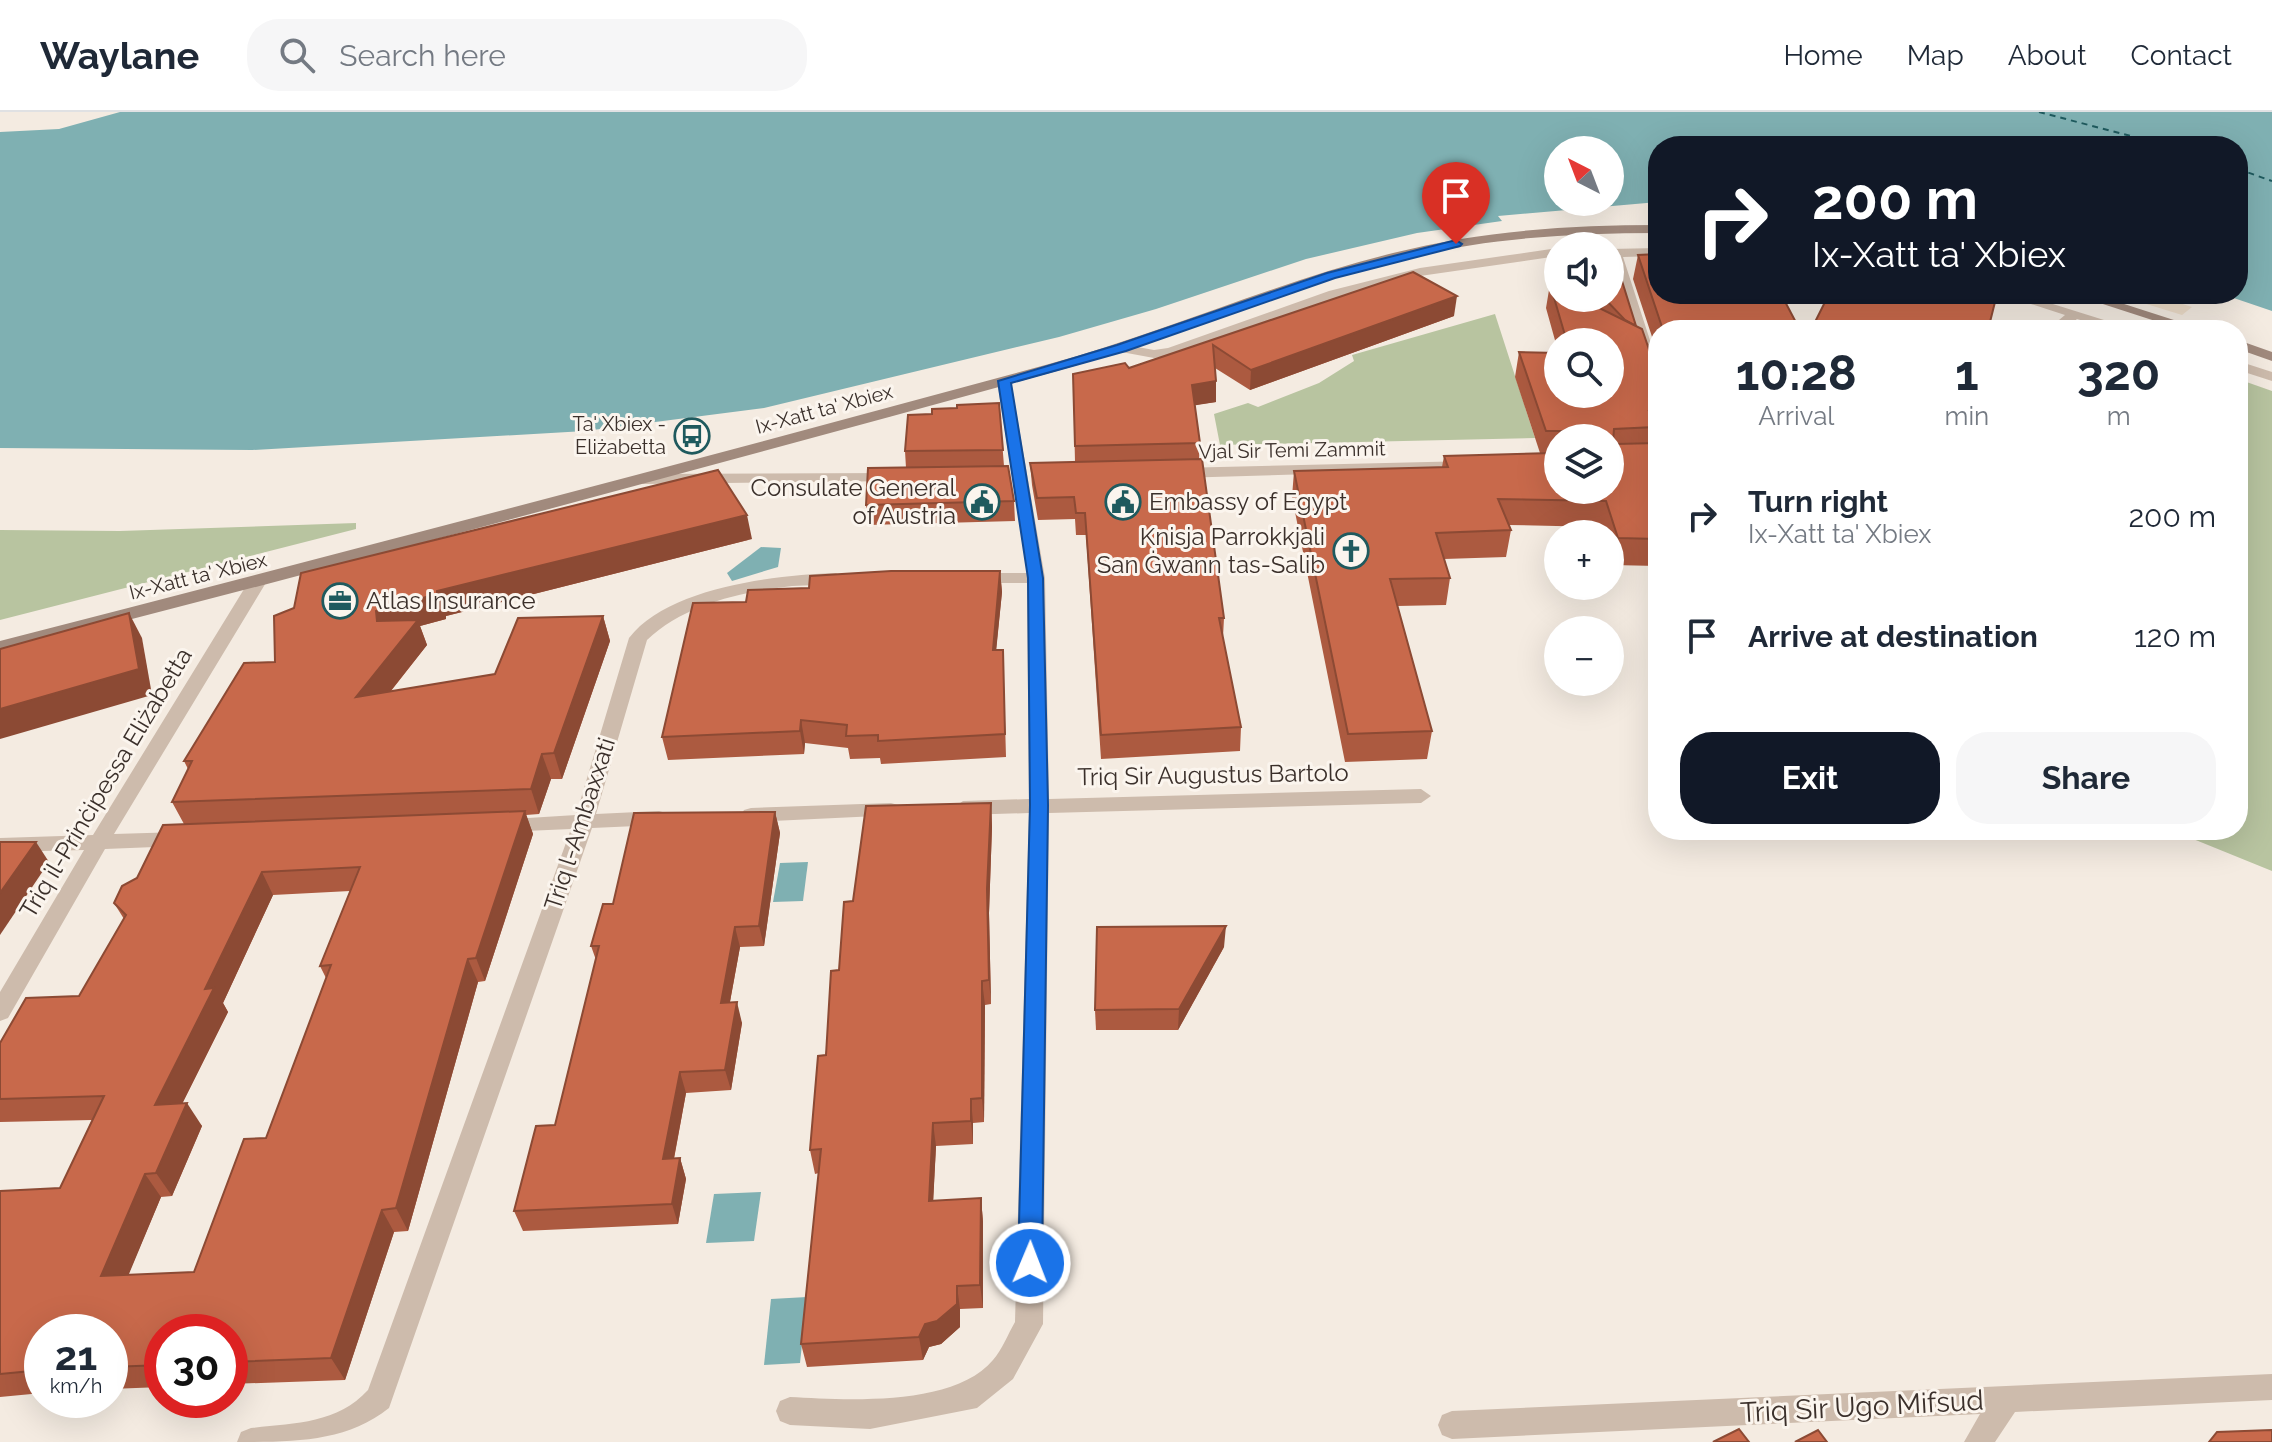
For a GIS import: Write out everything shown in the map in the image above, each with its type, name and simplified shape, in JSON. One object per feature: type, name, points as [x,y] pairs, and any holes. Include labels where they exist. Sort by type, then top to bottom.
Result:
[{"type":"main road","name":"Ix-Xatt ta' Xbiex","points":[[0,647],[1004,381],[1121,348],[1331,276],[1410,254],[1456,244],[1538,234],[1648,229]]},
{"type":"main road","points":[[2112,304],[2165,320]]},
{"type":"main road","points":[[2248,348],[2272,357]]},
{"type":"street","points":[[1624,253],[1648,252]]},
{"type":"street","points":[[1121,348],[1154,354],[1170,352],[1334,294],[1420,272],[1544,254]]},
{"type":"street","points":[[1624,288],[1648,359]]},
{"type":"street","points":[[2041,304],[2095,320]]},
{"type":"street","points":[[2067,320],[2075,314]]},
{"type":"street","points":[[2248,369],[2272,377]]},
{"type":"street","points":[[790,1411],[870,1415],[967,1398],[1003,1370],[1029,1324],[1039,805],[1036,578],[1004,381]]},
{"type":"street","name":"Vjal Sir Temi Zammit","points":[[1162,473],[1495,465]]},
{"type":"street","points":[[643,479],[910,477]]},
{"type":"street","name":"Triq l-Ambaxxati","points":[[251,1442],[319,1434],[352,1424],[368,1414],[379,1398],[584,821],[638,638],[648,625],[685,608],[747,588],[798,578],[862,578]]},
{"type":"street","points":[[956,578],[1036,578]]},
{"type":"street","name":"Triq il-Prinċipessa Eliżabetta","points":[[0,1012],[98,843],[258,581]]},
{"type":"street","name":"Triq Sir Augustus Bartolo","points":[[945,809],[1421,796]]},
{"type":"street","points":[[725,816],[913,810]]},
{"type":"street","points":[[490,825],[678,818]]},
{"type":"street","points":[[0,845],[208,838]]},
{"type":"street","name":"Triq Sir Ugo Mifsud","points":[[1452,1425],[2272,1387]]},
{"type":"street","points":[[1978,1442],[2007,1400]]},
{"type":"green space","points":[[1495,314],[1535,438],[1220,445],[1214,414],[1248,403],[1258,407],[1319,383],[1354,361],[1352,355]]},
{"type":"green space","points":[[2248,383],[2272,391],[2272,871],[2196,840],[2248,840]]},
{"type":"green space","points":[[356,523],[356,529],[0,620],[0,530],[120,531]]},
{"type":"shaded area","points":[[2146,304],[2192,307],[2182,315]]},
{"type":"water","points":[[120,112],[2272,112],[2272,311],[2248,303],[2248,136],[1648,136],[1648,203],[1624,205],[1624,136],[1544,136],[1544,212],[1498,216],[1502,221],[1417,233],[1306,259],[1156,309],[1059,337],[764,408],[585,431],[252,450],[0,448],[0,132],[59,129]]},
{"type":"water","points":[[761,547],[781,548],[778,567],[732,581],[727,573]]},
{"type":"water","points":[[808,862],[803,901],[773,902],[780,863]]},
{"type":"water","points":[[761,1192],[754,1241],[706,1243],[714,1194]]},
{"type":"water","points":[[807,1297],[800,1363],[764,1365],[771,1299]]},
{"type":"building","points":[[1648,254],[1648,285],[1638,255]]},
{"type":"building","points":[[1413,272],[1457,296],[1251,370],[1213,345],[1216,381],[1192,385],[1200,443],[1075,446],[1073,374],[1125,363],[1129,368]]},
{"type":"building","points":[[1624,287],[1636,326],[1617,312],[1624,312]]},
{"type":"building","points":[[1654,304],[1786,304],[1795,320],[1660,320]]},
{"type":"building","points":[[1824,304],[1994,304],[1990,320],[1816,320]]},
{"type":"building","points":[[1558,312],[1607,312],[1642,329],[1648,346],[1648,427],[1624,429],[1624,424],[1544,425],[1519,352],[1544,353],[1544,408],[1624,408],[1624,328],[1563,328]]},
{"type":"building","points":[[999,403],[1003,450],[905,451],[908,415],[932,414],[932,409],[957,408],[957,405]]},
{"type":"building","points":[[1648,443],[1648,539],[1624,538],[1624,520],[1612,520],[1607,504],[1624,504],[1624,444]]},
{"type":"building","points":[[1544,453],[1544,500],[1498,499],[1511,530],[1436,533],[1450,578],[1390,579],[1432,731],[1348,734],[1294,471],[1448,467],[1444,456]]},
{"type":"building","points":[[1202,459],[1224,618],[1219,618],[1241,727],[1101,735],[1085,513],[1076,513],[1074,497],[1037,498],[1030,463]]},
{"type":"building","points":[[1008,466],[1014,501],[866,505],[868,468]]},
{"type":"building","points":[[718,470],[747,515],[437,591],[437,594],[376,611],[377,621],[418,620],[356,697],[495,674],[518,618],[603,616],[554,753],[542,754],[531,789],[172,802],[192,761],[184,761],[244,663],[275,662],[274,616],[294,608],[301,573]]},
{"type":"building","points":[[891,571],[1000,571],[993,650],[1003,650],[1005,734],[878,741],[878,735],[846,736],[847,725],[801,720],[800,731],[662,737],[693,603],[746,602],[748,590],[809,588],[810,576]]},
{"type":"building","points":[[129,613],[139,669],[0,709],[0,649]]},
{"type":"building","points":[[991,803],[987,889],[989,980],[982,981],[982,1098],[971,1099],[971,1121],[933,1123],[929,1201],[981,1198],[980,1285],[957,1286],[957,1304],[937,1321],[925,1324],[919,1337],[801,1344],[821,1149],[810,1150],[818,1056],[826,1055],[831,971],[839,970],[844,902],[853,901],[866,806]]},
{"type":"building","points":[[525,811],[476,958],[468,959],[396,1208],[382,1210],[331,1358],[248,1361],[248,1314],[144,1314],[144,1366],[128,1366],[128,1314],[24,1314],[24,1372],[0,1374],[0,1191],[60,1188],[104,1096],[0,1099],[0,1043],[26,998],[79,996],[126,915],[114,903],[122,886],[137,878],[163,825]],"holes":[[[360,867],[320,966],[331,965],[266,1138],[244,1139],[194,1272],[101,1276],[145,1174],[156,1173],[187,1103],[155,1105],[214,988],[205,989],[262,872]]]},
{"type":"building","points":[[775,812],[759,926],[735,927],[721,1003],[737,1002],[725,1070],[680,1072],[663,1159],[680,1158],[672,1204],[514,1211],[536,1126],[555,1125],[599,946],[591,946],[603,904],[613,904],[634,813]]},
{"type":"building","points":[[0,842],[36,842],[0,893]]},
{"type":"building","points":[[1226,926],[1179,1009],[1095,1010],[1097,927]]},
{"type":"building","points":[[1739,1429],[1749,1442],[1713,1442]]},
{"type":"building","points":[[1818,1430],[1827,1442],[1795,1442]]},
{"type":"building","points":[[2272,1430],[2272,1442],[2209,1442],[2217,1432]]},
{"type":"ferry route","points":[[2039,112],[2131,136]]},
{"type":"ferry route","points":[[2248,173],[2272,181]]},
{"type":"place","name":"Ta' Xbiex - Eliżabetta","points":[[692,436]]},
{"type":"place","name":"Consulate General of Austria","points":[[982,502]]},
{"type":"place","name":"Embassy of Egypt","points":[[1123,502]]},
{"type":"place","name":"Knisja Parrokkjali San Ġwann tas-Salib","points":[[1351,551]]},
{"type":"place","name":"Atlas Insurance","points":[[340,601]]},
{"type":"route","points":[[1030,1263],[1039,805],[1036,578],[1004,381],[1121,348],[1331,276],[1395,257],[1456,244]]}]
